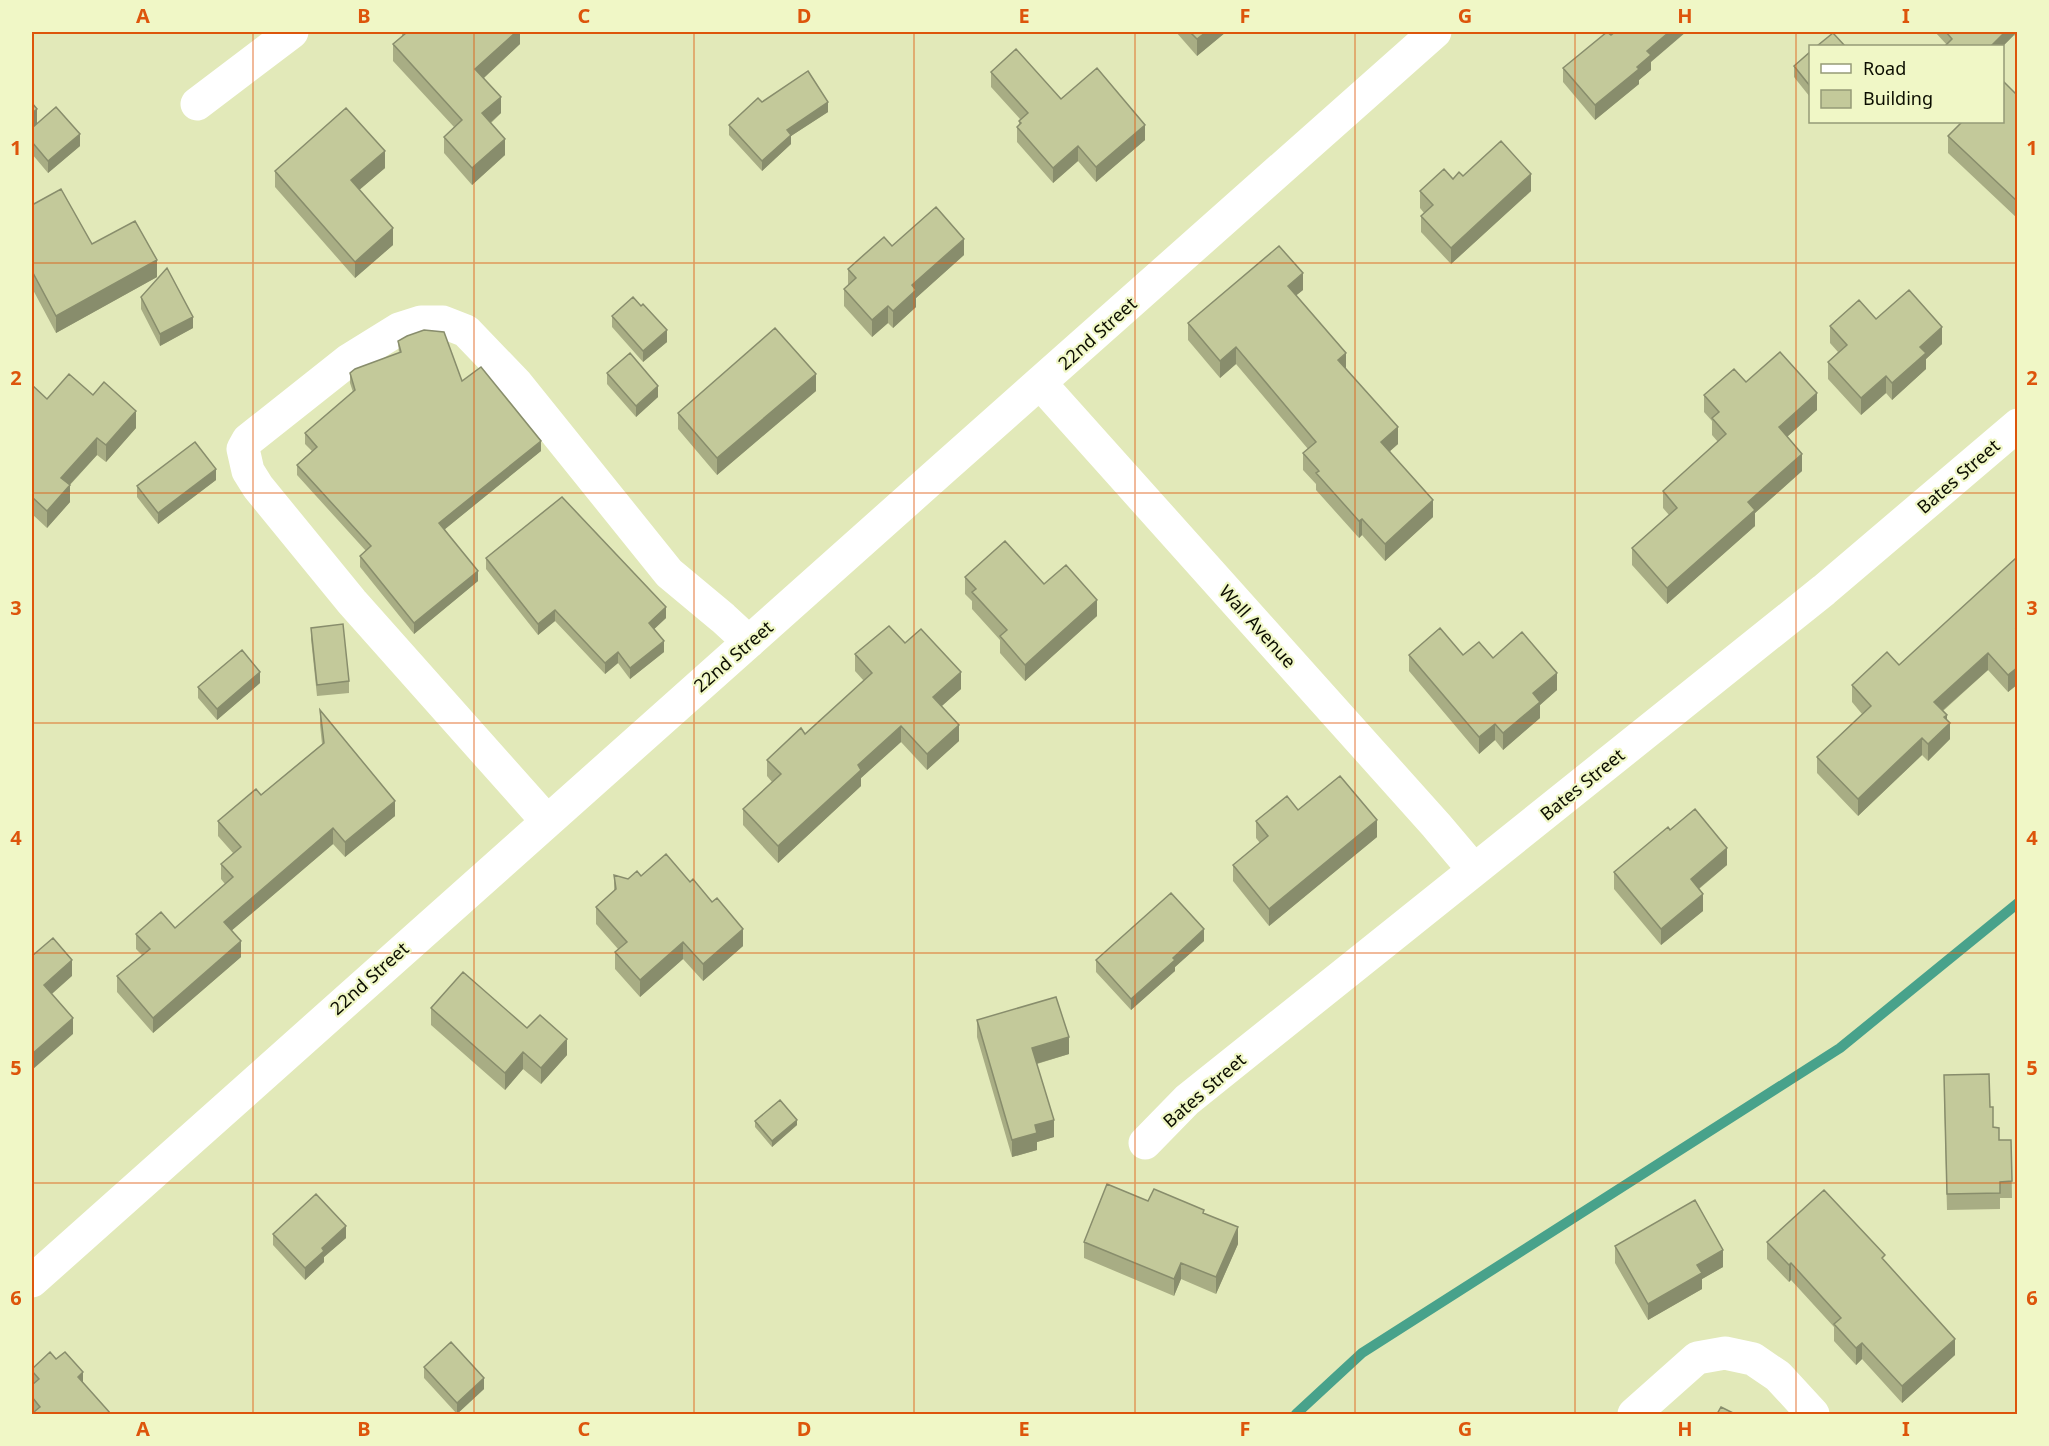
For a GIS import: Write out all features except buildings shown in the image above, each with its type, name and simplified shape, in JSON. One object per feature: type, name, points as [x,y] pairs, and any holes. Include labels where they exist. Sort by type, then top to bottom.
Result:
[{"type":"street","points":[[197,105],[292,32]]},
{"type":"street","name":"22nd Street","points":[[32,1281],[546,820],[1435,32]]},
{"type":"street","points":[[546,820],[352,602],[258,487],[248,471],[243,449],[248,440],[349,360],[399,329],[421,322],[443,322],[466,331],[518,384],[669,573],[749,642]]},
{"type":"street","name":"Wall Avenue","points":[[1040,383],[1474,870]]},
{"type":"street","name":"Bates Street","points":[[1145,1143],[1186,1100],[1824,590],[2018,425]]},
{"type":"street","points":[[1634,1414],[1697,1358],[1725,1353],[1753,1359],[1778,1376],[1813,1414]]},
{"type":"waterway","points":[[1296,1414],[1362,1353],[1840,1048],[2018,903]]}]
